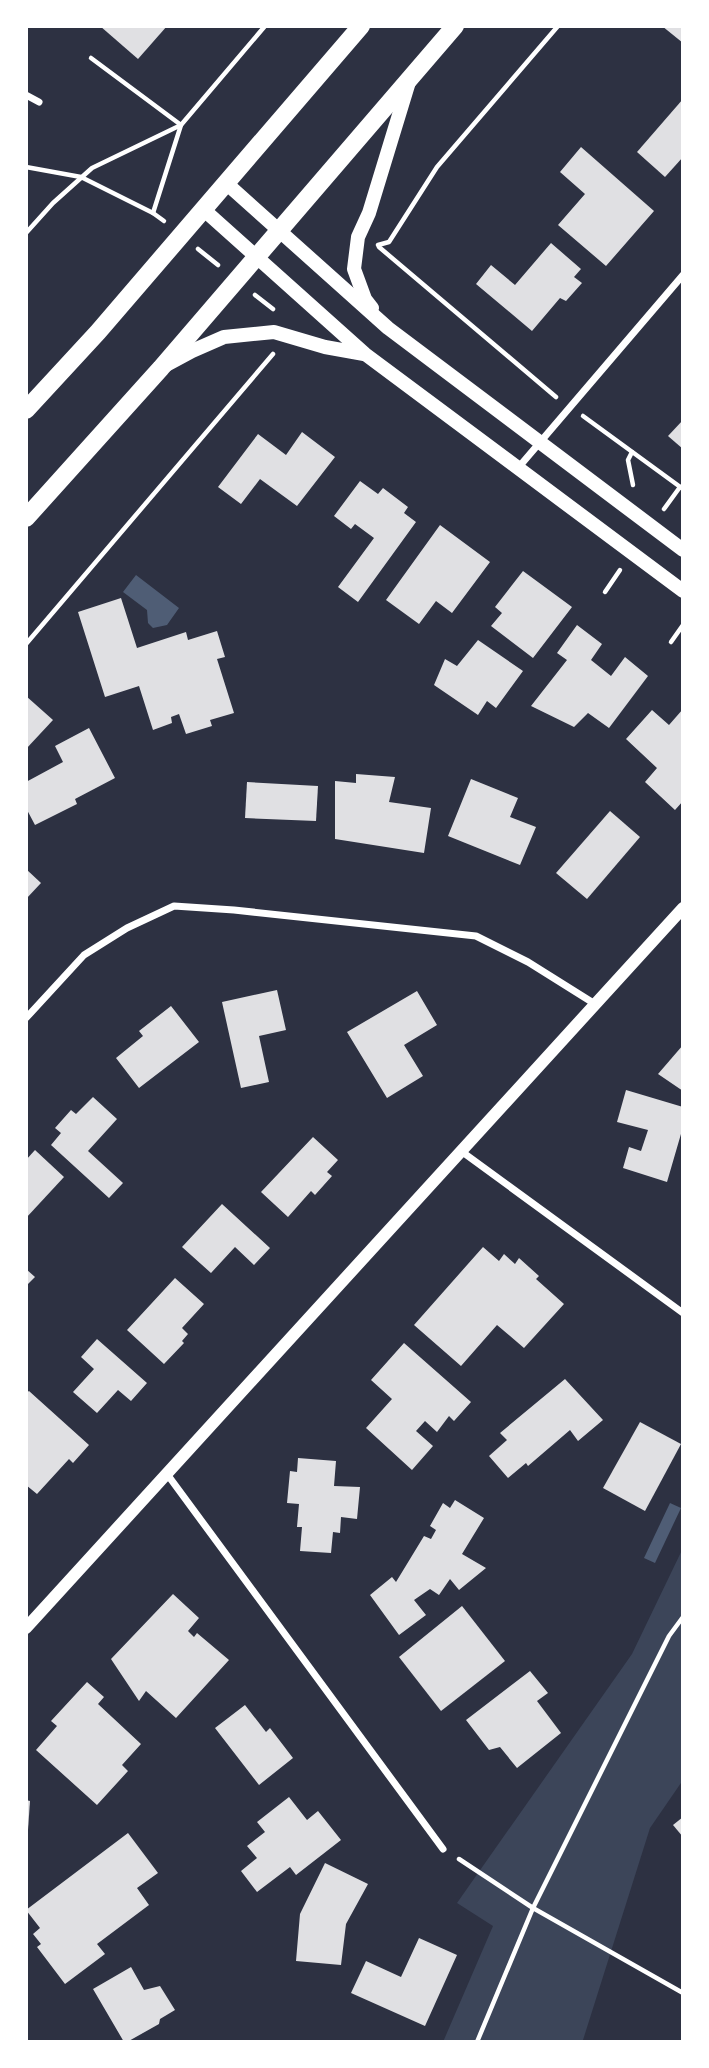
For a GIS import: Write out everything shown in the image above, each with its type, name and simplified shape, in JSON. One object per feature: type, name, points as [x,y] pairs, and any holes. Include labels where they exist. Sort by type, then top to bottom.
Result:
[{"type":"main road","points":[[26,410],[98,332],[361,26]]},
{"type":"main road","points":[[26,517],[161,368],[455,26]]},
{"type":"main road","points":[[388,328],[365,299],[354,269],[358,237],[369,213],[411,78]]},
{"type":"main road","points":[[226,183],[388,328],[683,550]]},
{"type":"main road","points":[[203,209],[365,354],[683,591]]},
{"type":"main road","points":[[161,368],[223,337],[274,332],[325,347],[365,354]]},
{"type":"street","points":[[26,94],[40,102]]},
{"type":"street","points":[[518,468],[683,275]]},
{"type":"street","points":[[26,1018],[84,955],[127,928],[174,906],[476,936],[528,962],[596,1004]]},
{"type":"street","points":[[26,1628],[683,908]]},
{"type":"street","points":[[461,1151],[683,1313]]},
{"type":"street","points":[[167,1474],[443,1849]]},
{"type":"path","points":[[153,213],[181,125],[264,26]]},
{"type":"path","points":[[558,26],[436,167],[389,242],[377,245],[570,407],[683,489]]},
{"type":"path","points":[[91,58],[181,125]]},
{"type":"path","points":[[26,233],[53,203],[93,168],[181,125]]},
{"type":"path","points":[[26,167],[81,177],[153,213],[275,310]]},
{"type":"path","points":[[26,644],[273,356]]},
{"type":"path","points":[[671,642],[683,625]]},
{"type":"path","points":[[477,2042],[533,1908],[669,1636],[683,1617]]},
{"type":"path","points":[[443,1849],[533,1908],[683,1993]]},
{"type":"shaded area","points":[[136,575],[179,608],[167,625],[153,628],[148,623],[147,610],[123,592]]},
{"type":"shaded area","points":[[670,1503],[681,1508],[655,1563],[644,1558]]},
{"type":"shaded area","points":[[683,1548],[683,1780],[650,1828],[583,2040],[443,2042],[493,1926],[457,1903],[632,1654]]},
{"type":"building","points":[[100,26],[167,26],[138,59]]},
{"type":"building","points":[[662,26],[683,26],[683,43]]},
{"type":"building","points":[[683,99],[683,157],[665,177],[637,152]]},
{"type":"building","points":[[581,147],[654,211],[606,266],[558,225],[585,194],[560,172]]},
{"type":"building","points":[[551,243],[581,269],[574,277],[582,283],[566,301],[560,298],[532,331],[476,284],[491,265],[515,285]]},
{"type":"building","points":[[683,420],[683,449],[668,436]]},
{"type":"building","points":[[302,432],[335,457],[297,506],[260,479],[241,504],[218,487],[258,434],[286,455]]},
{"type":"building","points":[[360,481],[378,494],[383,488],[408,507],[404,513],[416,522],[358,602],[338,587],[374,538],[355,524],[351,529],[334,516]]},
{"type":"building","points":[[440,525],[490,562],[452,613],[436,601],[419,624],[386,600]]},
{"type":"building","points":[[523,571],[572,607],[533,658],[491,626],[502,613],[495,607]]},
{"type":"building","points":[[121,598],[137,648],[186,632],[188,640],[217,631],[225,657],[217,659],[234,713],[210,720],[212,726],[186,734],[179,714],[171,717],[172,723],[153,730],[139,686],[105,697],[78,612]]},
{"type":"building","points":[[577,625],[602,644],[591,660],[611,676],[625,657],[648,676],[609,728],[588,713],[574,727],[531,706],[567,660],[557,653]]},
{"type":"building","points":[[478,640],[523,671],[496,708],[487,701],[478,715],[434,685],[445,659],[457,666]]},
{"type":"building","points":[[26,696],[53,720],[26,749]]},
{"type":"building","points":[[683,709],[683,801],[675,810],[645,782],[657,768],[626,739],[652,710],[669,725]]},
{"type":"building","points":[[89,728],[115,778],[75,799],[77,804],[35,825],[26,808],[26,782],[63,762],[55,746]]},
{"type":"building","points":[[356,774],[395,777],[389,802],[431,808],[424,853],[335,839],[335,781],[356,783]]},
{"type":"building","points":[[471,779],[518,798],[510,817],[536,827],[520,865],[448,836]]},
{"type":"building","points":[[247,782],[318,786],[316,821],[245,818]]},
{"type":"building","points":[[610,811],[640,837],[587,899],[556,873]]},
{"type":"building","points":[[26,869],[41,883],[26,899]]},
{"type":"building","points":[[277,990],[286,1030],[259,1036],[269,1082],[241,1088],[222,1002]]},
{"type":"building","points":[[417,991],[437,1025],[404,1045],[423,1076],[387,1098],[347,1032]]},
{"type":"building","points":[[171,1006],[199,1042],[139,1088],[116,1058],[143,1036],[139,1031]]},
{"type":"building","points":[[683,1045],[683,1091],[658,1074]]},
{"type":"building","points":[[626,1090],[683,1107],[683,1127],[667,1182],[623,1168],[629,1147],[641,1151],[648,1130],[617,1122]]},
{"type":"building","points":[[93,1097],[117,1119],[88,1151],[123,1183],[109,1198],[51,1145],[61,1133],[55,1128],[71,1110],[76,1114]]},
{"type":"building","points":[[313,1137],[338,1160],[327,1172],[332,1176],[315,1195],[311,1191],[288,1217],[261,1192]]},
{"type":"building","points":[[35,1150],[64,1177],[26,1218],[26,1160]]},
{"type":"building","points":[[222,1204],[270,1248],[254,1265],[235,1247],[211,1273],[182,1247]]},
{"type":"building","points":[[483,1247],[499,1261],[504,1254],[515,1264],[519,1258],[539,1276],[536,1279],[564,1304],[524,1348],[497,1325],[461,1366],[414,1325]]},
{"type":"building","points":[[26,1269],[35,1277],[26,1286]]},
{"type":"building","points":[[175,1278],[204,1304],[182,1328],[188,1334],[182,1341],[184,1343],[164,1364],[127,1330]]},
{"type":"building","points":[[97,1339],[147,1383],[131,1401],[118,1390],[97,1413],[73,1392],[94,1369],[81,1357]]},
{"type":"building","points":[[404,1343],[471,1402],[454,1421],[449,1416],[437,1432],[425,1421],[416,1431],[433,1446],[412,1470],[366,1428],[392,1399],[371,1380]]},
{"type":"building","points":[[565,1379],[603,1420],[578,1441],[570,1430],[528,1466],[526,1463],[508,1478],[489,1456],[507,1440],[500,1433]]},
{"type":"building","points":[[29,1391],[89,1445],[73,1463],[69,1459],[37,1494],[26,1485],[26,1393]]},
{"type":"building","points":[[640,1422],[681,1444],[645,1511],[603,1488]]},
{"type":"building","points":[[298,1458],[336,1461],[334,1486],[360,1487],[357,1519],[341,1517],[340,1533],[333,1532],[331,1553],[300,1551],[302,1527],[297,1527],[299,1504],[287,1503],[290,1471],[297,1472]]},
{"type":"building","points":[[455,1500],[484,1518],[462,1554],[486,1568],[459,1590],[450,1579],[439,1595],[430,1589],[414,1600],[426,1615],[399,1635],[370,1595],[392,1577],[396,1582],[424,1536],[431,1539],[436,1530],[430,1526],[443,1503],[450,1508]]},
{"type":"building","points":[[173,1594],[199,1618],[188,1631],[194,1637],[197,1633],[229,1660],[176,1718],[146,1691],[139,1701],[111,1659]]},
{"type":"building","points":[[462,1606],[505,1661],[441,1711],[399,1657]]},
{"type":"building","points":[[530,1671],[548,1693],[537,1701],[561,1733],[517,1768],[500,1747],[489,1750],[466,1720]]},
{"type":"building","points":[[87,1682],[104,1697],[98,1704],[141,1744],[122,1765],[128,1771],[97,1805],[36,1750],[57,1726],[51,1721]]},
{"type":"building","points":[[245,1705],[266,1732],[270,1728],[293,1758],[259,1785],[215,1728]]},
{"type":"building","points":[[289,1797],[307,1820],[318,1811],[341,1840],[296,1875],[290,1867],[257,1892],[241,1871],[257,1858],[247,1846],[265,1832],[257,1822]]},
{"type":"building","points":[[26,1800],[30,1801],[28,1830],[26,1830]]},
{"type":"building","points":[[683,1817],[683,1837],[673,1825]]},
{"type":"building","points":[[128,1833],[158,1873],[137,1888],[149,1905],[97,1944],[105,1954],[65,1984],[37,1947],[41,1944],[33,1934],[40,1928],[26,1910]]},
{"type":"building","points":[[325,1863],[368,1884],[346,1924],[341,1965],[296,1961],[300,1914]]},
{"type":"building","points":[[419,1938],[457,1955],[425,2026],[351,1993],[366,1961],[401,1977]]},
{"type":"building","points":[[131,1967],[144,1990],[160,1986],[175,2010],[160,2019],[159,2024],[124,2042],[93,1989]]}]
